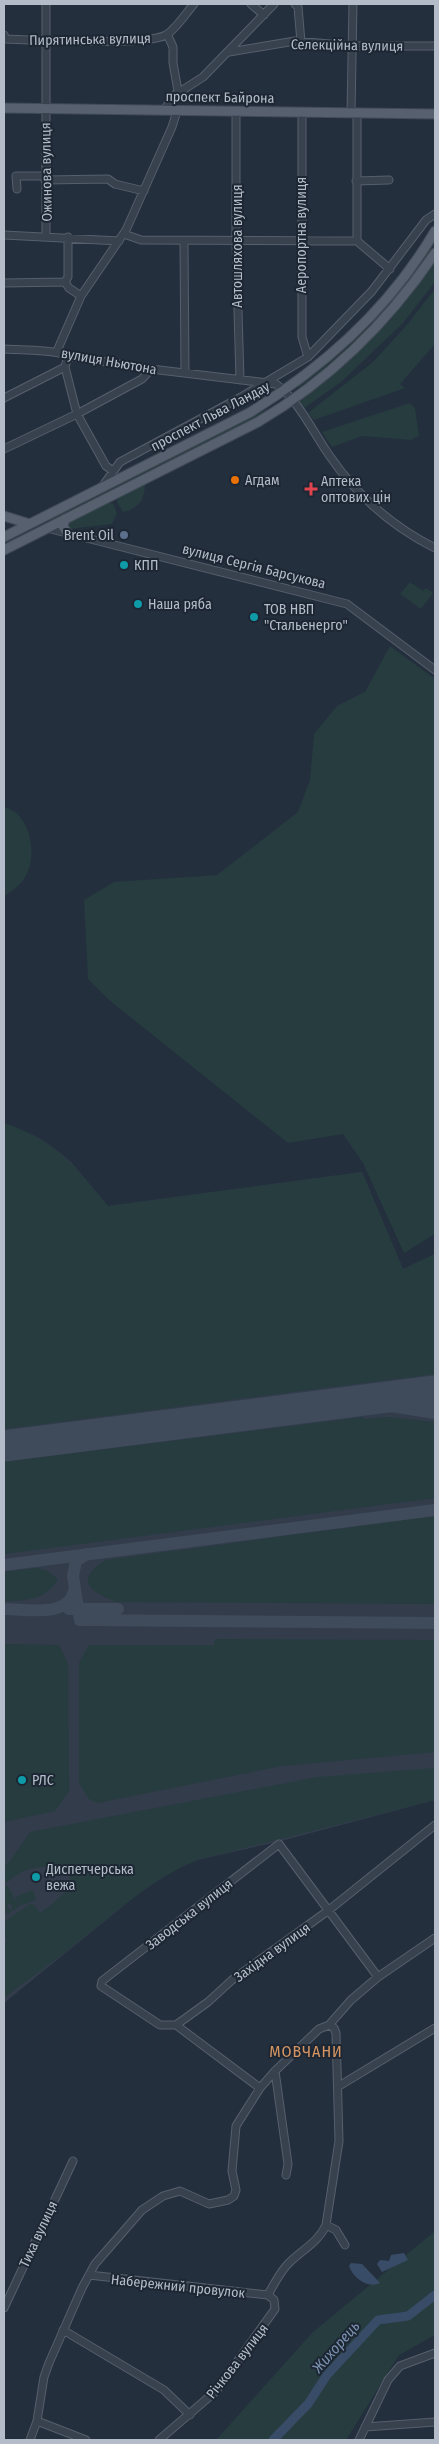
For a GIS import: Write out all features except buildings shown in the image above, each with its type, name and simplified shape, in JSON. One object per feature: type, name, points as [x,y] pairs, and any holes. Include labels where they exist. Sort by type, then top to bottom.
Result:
[{"type":"main road","name":"проспект Байрона","points":[[4,108],[435,114]]},
{"type":"main road","name":"проспект Льва Ландау","points":[[4,536],[249,413],[285,392],[354,335],[384,302],[435,231]]},
{"type":"main road","name":"проспект Льва Ландау","points":[[4,550],[258,422],[292,402],[381,322],[421,274],[435,253]]},
{"type":"main road","points":[[4,516],[47,528]]},
{"type":"main road","points":[[64,519],[63,526],[67,533]]},
{"type":"street","name":"Ожинова вулиця","points":[[46,4],[46,236]]},
{"type":"street","name":"Пирятинська вулиця","points":[[4,35],[6,40],[143,40],[167,34],[194,4]]},
{"type":"street","points":[[251,4],[264,16]]},
{"type":"street","points":[[164,110],[178,93],[203,77],[229,52],[274,4]]},
{"type":"street","points":[[295,4],[298,7],[301,42]]},
{"type":"street","points":[[353,4],[357,241]]},
{"type":"street","points":[[167,34],[173,47],[172,63],[178,82],[178,93]]},
{"type":"street","name":"Селекційна вулиця","points":[[229,52],[301,42],[353,46],[435,46]]},
{"type":"street","points":[[57,351],[81,296],[124,234],[177,111]]},
{"type":"street","name":"Автошляхова вулиця","points":[[236,111],[236,241],[240,380]]},
{"type":"street","name":"Аеропортна вулиця","points":[[302,112],[302,338],[308,357]]},
{"type":"street","points":[[17,189],[16,176],[108,179],[115,184],[144,191]]},
{"type":"street","points":[[356,181],[388,180]]},
{"type":"street","points":[[102,487],[120,462],[268,382],[308,357],[341,325],[390,269],[426,220],[435,214]]},
{"type":"street","points":[[124,234],[141,240],[357,241],[390,269]]},
{"type":"street","points":[[4,235],[119,241]]},
{"type":"street","points":[[65,282],[68,277],[68,237]]},
{"type":"street","points":[[184,241],[185,372]]},
{"type":"street","points":[[65,282],[69,288],[81,296]]},
{"type":"street","points":[[4,283],[65,282]]},
{"type":"street","name":"вулиця Ньютона","points":[[4,349],[43,352],[57,351],[68,356],[151,369],[268,382]]},
{"type":"street","points":[[68,356],[65,367],[77,414],[106,466],[113,471]]},
{"type":"street","points":[[4,398],[65,367]]},
{"type":"street","points":[[4,449],[77,414],[142,379],[151,369]]},
{"type":"street","points":[[268,382],[276,384],[285,392],[329,456],[364,497],[402,531],[435,548]]},
{"type":"street","name":"вулиця Сергія Барсукова","points":[[47,528],[347,604],[435,670]]},
{"type":"street","name":"Західна вулиця","points":[[176,2025],[208,2002],[232,1980],[329,1910],[435,1825]]},
{"type":"street","name":"Заводська вулиця","points":[[176,2025],[160,2024],[101,1986],[102,1981],[279,1844],[329,1910]]},
{"type":"street","points":[[329,1910],[378,1976]]},
{"type":"street","points":[[30,2440],[38,2421],[44,2376],[63,2330],[95,2264],[142,2210],[163,2196],[180,2191],[208,2204],[228,2200],[234,2196],[236,2190],[232,2171],[236,2126],[260,2088],[275,2070],[319,2029],[329,2025],[351,2000],[378,1976],[435,1938]]},
{"type":"street","points":[[176,2025],[260,2088]]},
{"type":"street","points":[[268,2295],[279,2274],[308,2248],[323,2232],[326,2224],[336,2172],[339,2141],[339,2086],[336,2033],[334,2028],[329,2025]]},
{"type":"street","points":[[339,2086],[435,2028]]},
{"type":"street","points":[[275,2070],[288,2164],[286,2175]]},
{"type":"street","name":"Тиха вулиця","points":[[4,2308],[73,2161]]},
{"type":"street","points":[[326,2224],[336,2230],[345,2245]]},
{"type":"street","name":"Набережний провулок","points":[[89,2276],[268,2295]]},
{"type":"street","name":"Річкова вулиця","points":[[159,2440],[216,2391],[272,2314],[276,2304],[268,2295]]},
{"type":"street","points":[[63,2330],[158,2386],[190,2415]]},
{"type":"street","points":[[359,2440],[388,2380],[400,2366],[435,2353]]},
{"type":"street","points":[[38,2421],[86,2440]]},
{"type":"street","points":[[365,2427],[435,2422]]},
{"type":"shaded area","points":[[4,1123],[39,1138],[58,1151],[71,1162],[108,1206],[362,1172],[403,1269],[435,1254],[435,1800],[281,1841],[197,1860],[173,1870],[143,1890],[4,2003]]},
{"type":"green space","points":[[435,239],[435,244],[421,265],[391,304],[338,357],[299,388],[297,386],[336,354],[389,300]]},
{"type":"green space","points":[[435,258],[435,282],[403,323],[341,382],[303,409],[298,400],[333,371]]},
{"type":"green space","points":[[435,289],[435,344],[400,384],[405,388],[314,420],[308,413],[373,362],[406,326]]},
{"type":"green space","points":[[410,403],[415,408],[419,436],[411,440],[362,436],[332,447],[322,432]]},
{"type":"green space","points":[[271,407],[252,420],[50,521],[49,519]]},
{"type":"green space","points":[[139,485],[145,485],[142,500],[137,506],[123,512],[117,502],[118,496]]},
{"type":"green space","points":[[106,501],[113,504],[117,513],[112,524],[69,529],[66,521]]},
{"type":"green space","points":[[410,582],[423,591],[426,588],[433,593],[421,609],[400,594]]},
{"type":"green space","points":[[390,646],[435,679],[435,1234],[404,1253],[363,1163],[343,1134],[288,1143],[109,1000],[88,979],[84,900],[114,882],[217,875],[298,812],[310,780],[314,734],[337,706],[365,692]]},
{"type":"green space","points":[[4,807],[13,811],[21,818],[26,827],[30,837],[31,859],[29,870],[24,879],[15,889],[4,896]]},
{"type":"green space","points":[[4,1123],[23,1130],[52,1147],[74,1166],[108,1206],[362,1172],[403,1269],[435,1254],[435,1374],[4,1429]]},
{"type":"green space","points":[[364,1417],[365,1419],[388,1417],[435,1422],[435,1498],[4,1554],[4,1462]]},
{"type":"green space","points":[[435,1516],[435,1604],[117,1602],[99,1594],[89,1584],[88,1579],[90,1573],[106,1560]]},
{"type":"green space","points":[[35,1568],[46,1570],[58,1579],[47,1591],[34,1598],[20,1601],[4,1601],[4,1572]]},
{"type":"green space","points":[[215,1639],[435,1640],[435,1752],[282,1766],[97,1803],[89,1799],[79,1783],[79,1663],[89,1645],[214,1645]]},
{"type":"green space","points":[[4,1644],[59,1645],[68,1664],[69,1791],[55,1811],[4,1822]]},
{"type":"green space","points":[[435,1768],[435,1800],[197,1860],[181,1868],[135,1897],[60,1957],[4,1998],[4,1943],[7,1940],[4,1936],[4,1922],[30,1904],[34,1905],[40,1913],[64,1893],[69,1887],[71,1879],[64,1870],[40,1867],[24,1871],[4,1884],[4,1867],[30,1832],[318,1777]]},
{"type":"green space","points":[[7,1885],[19,1906],[13,1911],[11,1904],[8,1904],[7,1907],[12,1911],[8,1914],[4,1912],[4,1888]]},
{"type":"green space","points":[[33,1890],[36,1900],[20,1906],[15,1897]]},
{"type":"green space","points":[[435,2231],[435,2335],[399,2355],[346,2440],[216,2440],[312,2333]]},
{"type":"water","points":[[404,2253],[408,2260],[382,2272],[377,2264],[380,2260],[389,2261],[391,2255]]},
{"type":"water","points":[[351,2263],[362,2264],[380,2283],[371,2285],[361,2281],[351,2270],[349,2266]]},
{"type":"waterway","name":"Жихорець","points":[[273,2440],[308,2404],[327,2375],[378,2320],[408,2316],[435,2295]]},
{"type":"taxiway","points":[[327,1405],[384,1405],[435,1413]]},
{"type":"taxiway","points":[[4,1565],[435,1510]]},
{"type":"taxiway","points":[[87,1554],[76,1561],[73,1576],[80,1620],[435,1623]]},
{"type":"taxiway","points":[[5,1609],[55,1609],[70,1600],[74,1591]]},
{"type":"taxiway","points":[[69,1609],[118,1609]]},
{"type":"runway","points":[[4,1446],[435,1391]]},
{"type":"place","name":"Агдам","points":[[235,480]]},
{"type":"place","name":"Аптека оптових цін","points":[[311,489]]},
{"type":"place","name":"Brent Oil","points":[[124,535]]},
{"type":"place","name":"КПП","points":[[124,565]]},
{"type":"place","name":"Наша ряба","points":[[138,604]]},
{"type":"place","name":"ТОВ НВП \"Стальенерго\"","points":[[254,617]]},
{"type":"place","name":"РЛС","points":[[22,1780]]},
{"type":"place","name":"Диспетчерська вежа","points":[[36,1877]]},
{"type":"district","name":"МОВЧАНИ","points":[[306,2051]]}]
